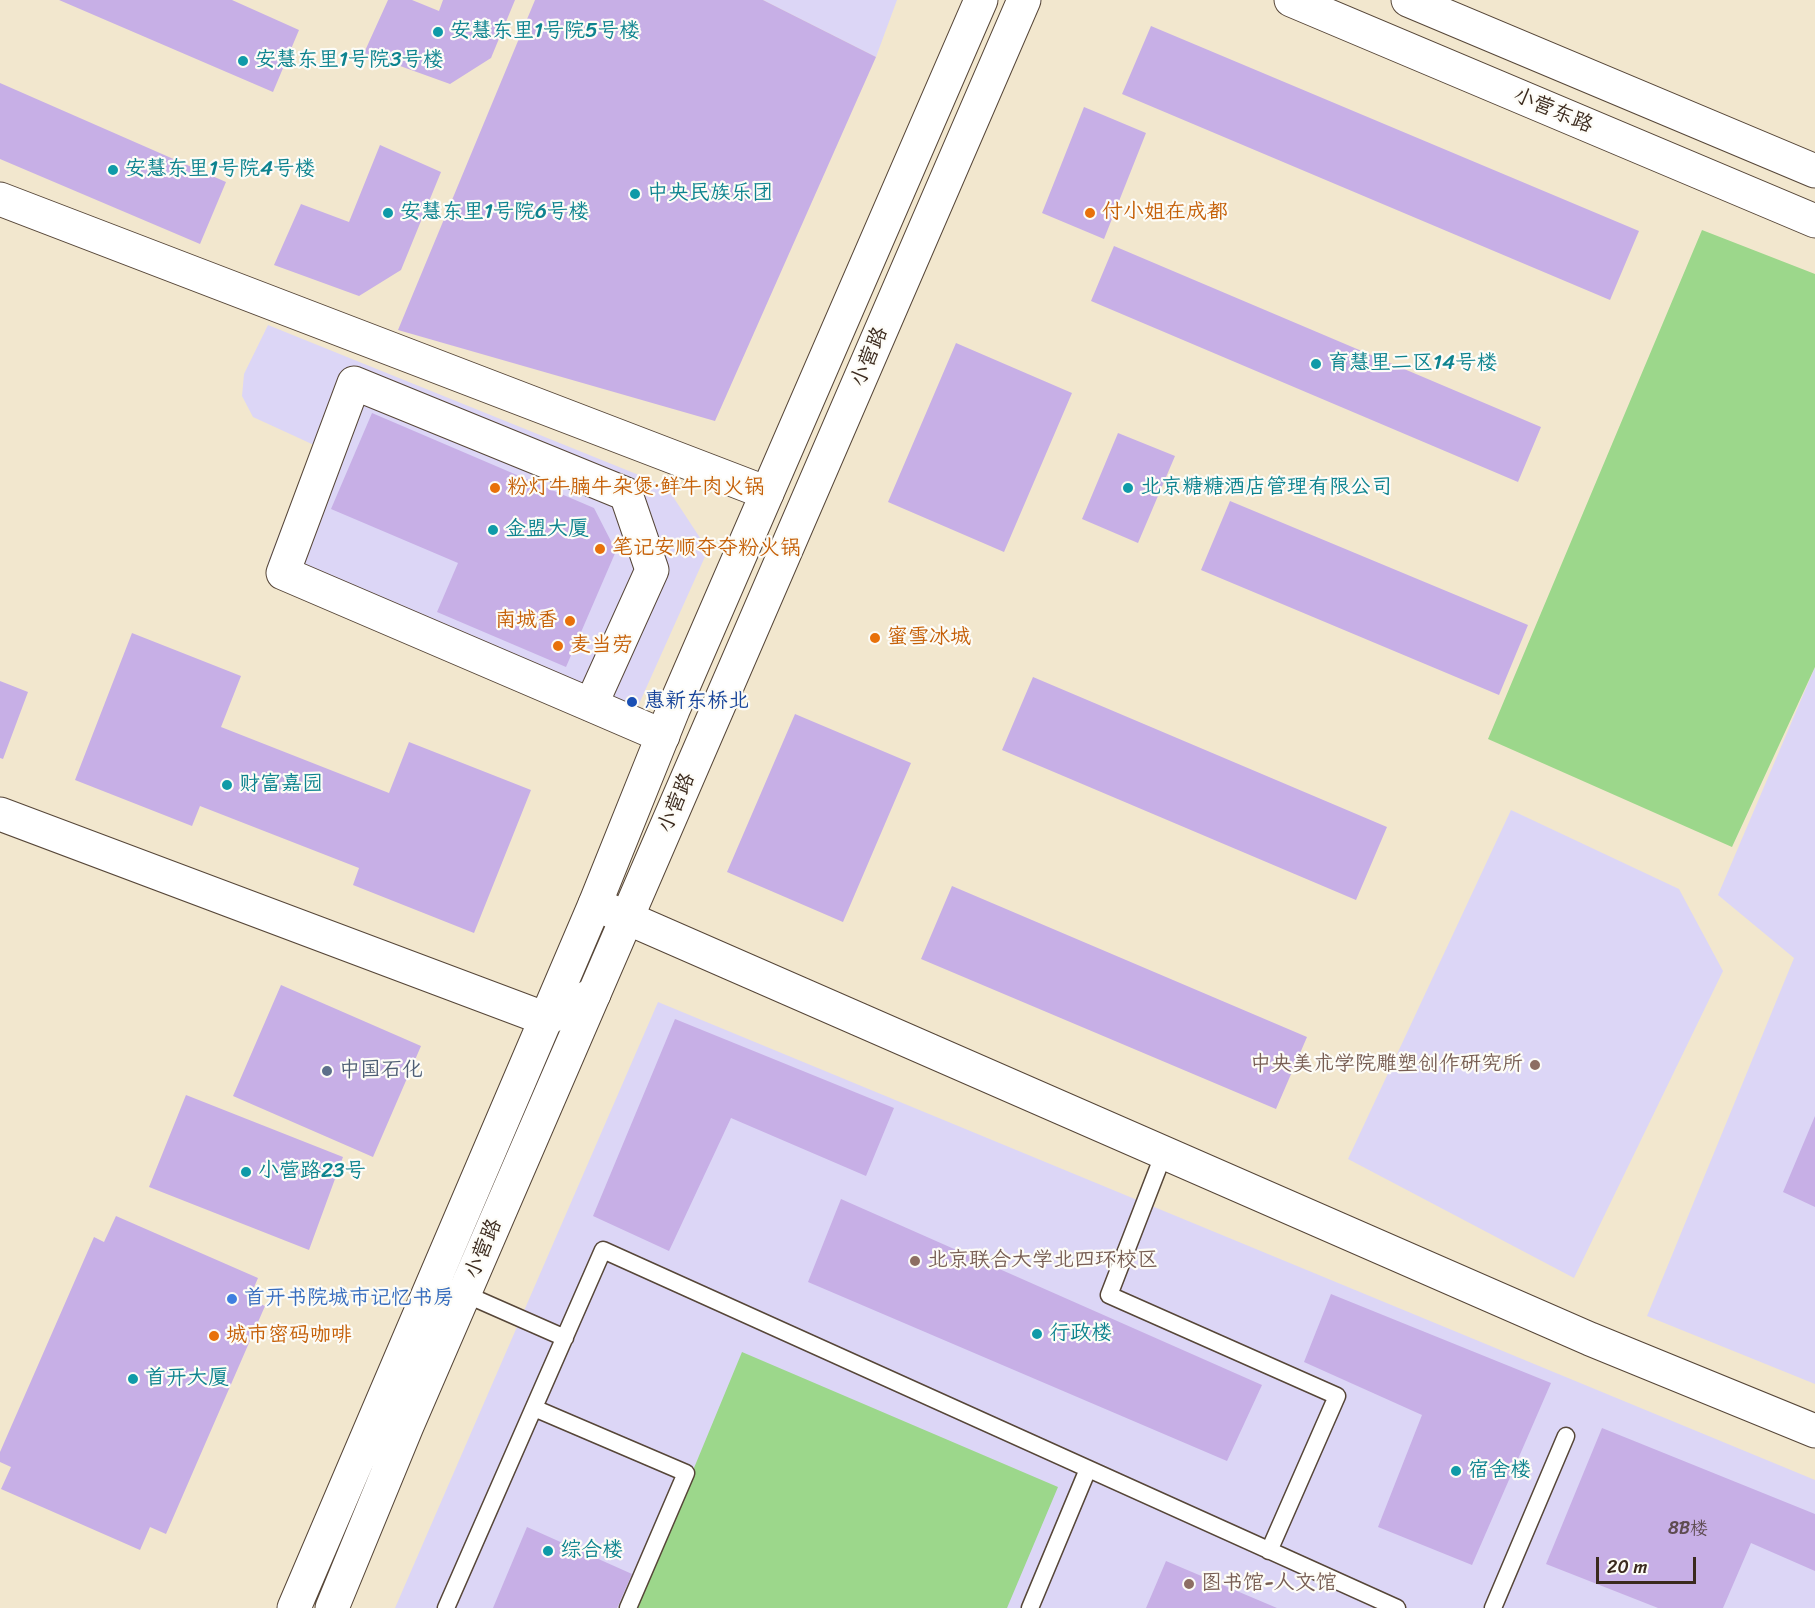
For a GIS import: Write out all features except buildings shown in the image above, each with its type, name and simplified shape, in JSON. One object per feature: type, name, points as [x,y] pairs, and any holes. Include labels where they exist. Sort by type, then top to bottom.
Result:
[{"type":"street","name":"小营路","points":[[294,1608],[595,904],[663,736],[981,0]]},
{"type":"street","name":"小营路","points":[[332,1608],[594,994],[1024,0]]},
{"type":"street","name":"小营东路","points":[[1291,0],[1815,221]]},
{"type":"street","points":[[1408,0],[1815,171]]},
{"type":"street","points":[[0,199],[767,493]]},
{"type":"street","points":[[591,705],[651,570],[626,494],[354,383],[283,573],[663,736]]},
{"type":"street","points":[[0,814],[546,1019],[594,994]]},
{"type":"street","points":[[595,904],[1590,1339],[1815,1431]]},
{"type":"lane","points":[[1164,1153],[1109,1295],[1337,1396],[1269,1551]]},
{"type":"lane","points":[[446,1608],[603,1250],[1397,1608]]},
{"type":"lane","points":[[465,1294],[565,1338]]},
{"type":"lane","points":[[534,1408],[686,1473],[628,1608]]},
{"type":"lane","points":[[1493,1608],[1566,1436]]},
{"type":"lane","points":[[1030,1608],[1088,1469]]},
{"type":"shaded area","points":[[763,0],[897,0],[876,57]]},
{"type":"shaded area","name":"金盟大厦","points":[[268,325],[666,486],[708,550],[626,733],[271,579],[268,562],[314,445],[253,417],[242,396],[244,374]]},
{"type":"shaded area","points":[[1815,667],[1815,1384],[1647,1316],[1794,958],[1718,895]]},
{"type":"shaded area","name":"中央美术学院雕塑创作研究所","points":[[1511,810],[1679,889],[1723,971],[1574,1278],[1348,1159]]},
{"type":"shaded area","name":"北京联合大学北四环校区","points":[[658,1002],[1815,1480],[1815,1608],[395,1608]]},
{"type":"green space","points":[[1702,230],[1815,274],[1815,667],[1732,847],[1488,739]]},
{"type":"green space","points":[[742,1352],[1058,1487],[1007,1608],[636,1608]]},
{"type":"place","name":"安慧东里1号院5号楼","points":[[438,32]]},
{"type":"place","name":"安慧东里1号院3号楼","points":[[243,61]]},
{"type":"place","name":"安慧东里1号院4号楼","points":[[113,170]]},
{"type":"place","name":"中央民族乐团","points":[[635,194]]},
{"type":"place","name":"安慧东里1号院6号楼","points":[[388,213]]},
{"type":"place","name":"付小姐在成都","points":[[1090,213]]},
{"type":"place","name":"育慧里二区14号楼","points":[[1316,364]]},
{"type":"place","name":"粉灯牛腩牛杂煲·鲜牛肉火锅","points":[[495,488]]},
{"type":"place","name":"北京糖糖酒店管理有限公司","points":[[1128,488]]},
{"type":"place","name":"金盟大厦","points":[[493,530]]},
{"type":"place","name":"笔记安顺夺夺粉火锅","points":[[600,549]]},
{"type":"place","name":"南城香","points":[[570,621]]},
{"type":"place","name":"蜜雪冰城","points":[[875,638]]},
{"type":"place","name":"麦当劳","points":[[558,646]]},
{"type":"place","name":"惠新东桥北","points":[[632,702]]},
{"type":"place","name":"财富嘉园","points":[[227,785]]},
{"type":"place","name":"中央美术学院雕塑创作研究所","points":[[1535,1065]]},
{"type":"place","name":"中国石化","points":[[327,1071]]},
{"type":"place","name":"小营路23号","points":[[246,1172]]},
{"type":"place","name":"北京联合大学北四环校区","points":[[915,1261]]},
{"type":"place","name":"首开书院城市记忆书房","points":[[232,1299]]},
{"type":"place","name":"行政楼","points":[[1037,1334]]},
{"type":"place","name":"城市密码咖啡","points":[[214,1336]]},
{"type":"place","name":"首开大厦","points":[[133,1379]]},
{"type":"place","name":"宿舍楼","points":[[1456,1471]]},
{"type":"place","name":"综合楼","points":[[548,1551]]},
{"type":"place","name":"图书馆-人文馆","points":[[1189,1584]]}]
